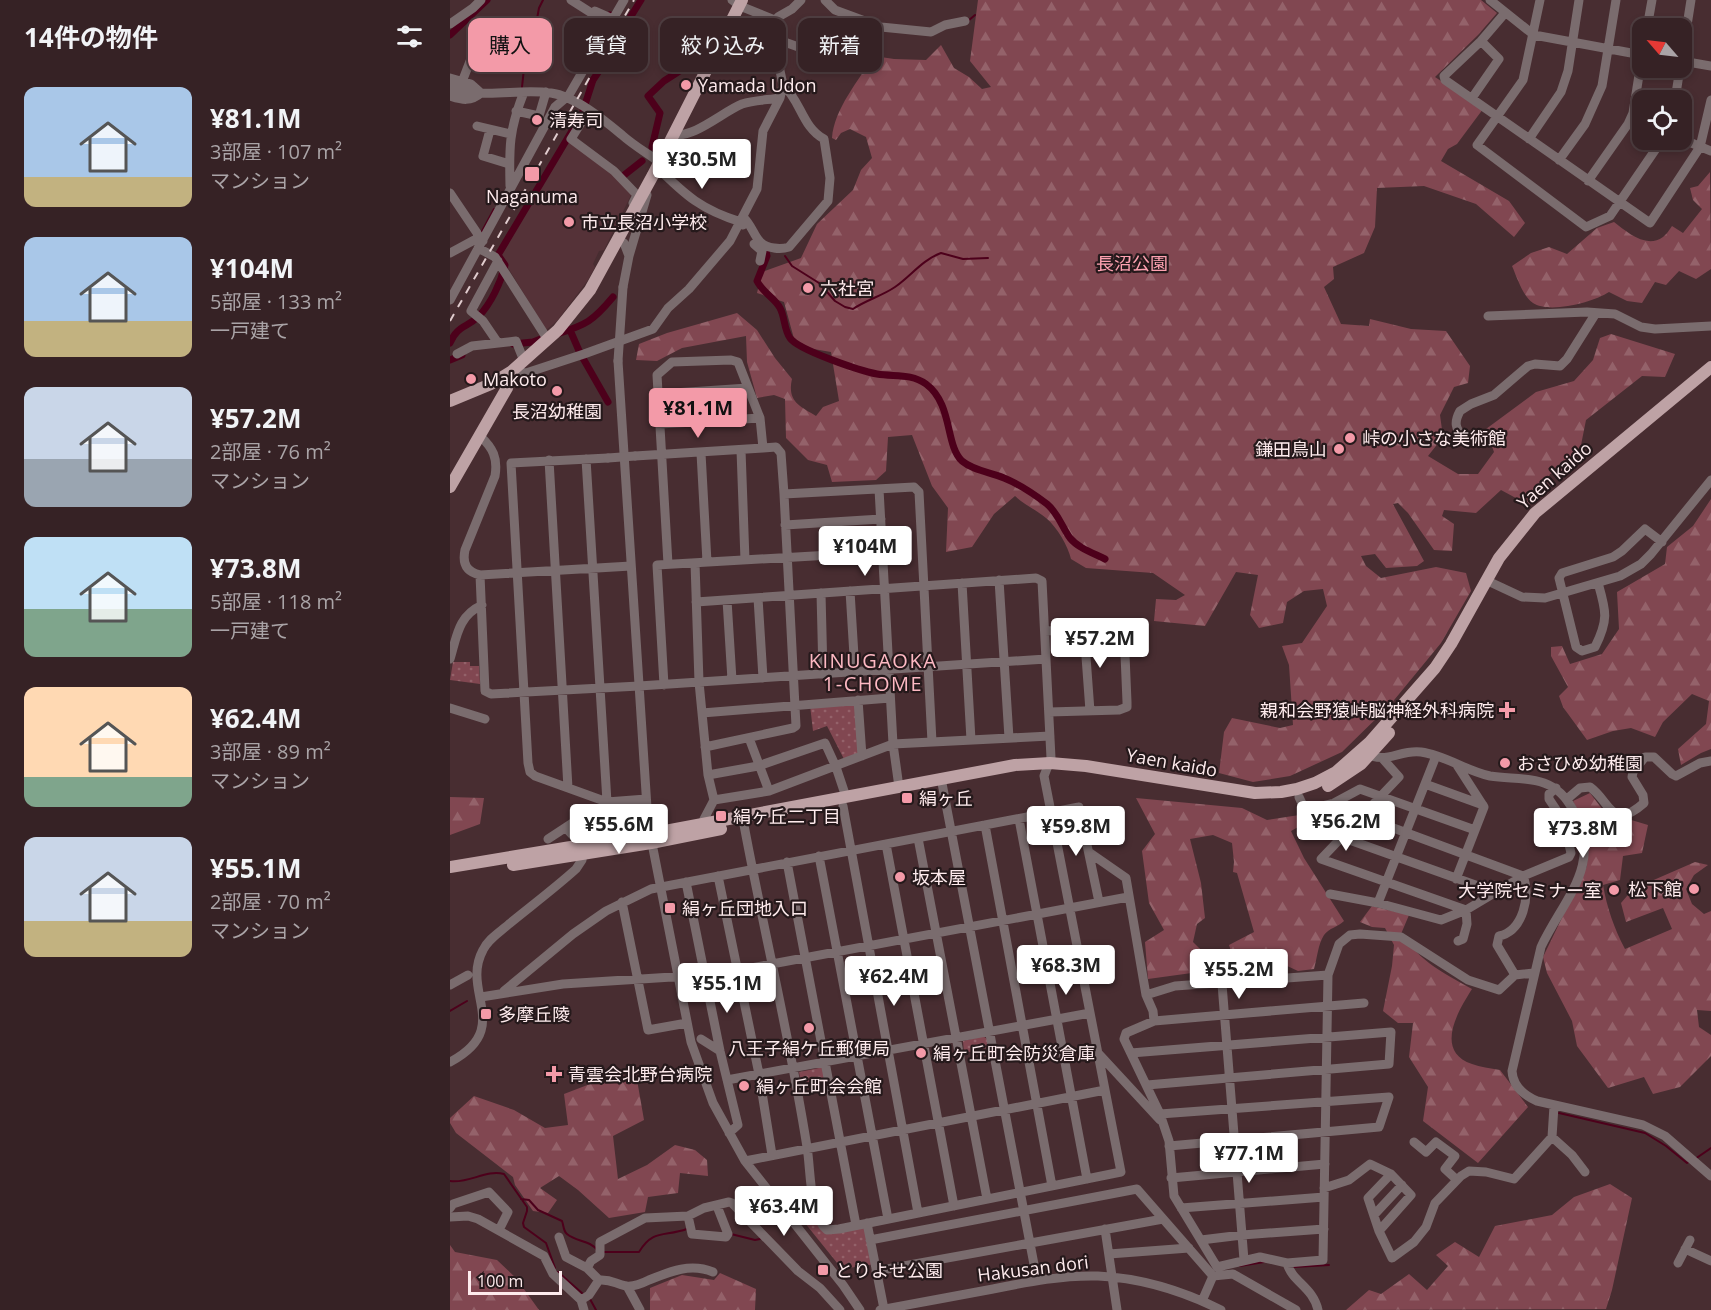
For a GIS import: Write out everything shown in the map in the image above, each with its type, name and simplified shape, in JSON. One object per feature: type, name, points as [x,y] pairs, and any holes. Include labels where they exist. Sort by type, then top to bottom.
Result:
[{"type":"main road","points":[[450,401],[491,384],[512,371],[548,340],[584,298],[674,134],[738,2]]},
{"type":"main road","name":"Yaen kaido","points":[[450,867],[744,825],[899,787],[1048,767],[1086,766],[1242,792],[1268,794],[1297,789],[1320,781],[1366,753],[1435,668],[1491,570],[1530,518],[1711,368]]},
{"type":"main road","points":[[450,488],[507,388],[512,371]]},
{"type":"main road","name":"Yaen kaido","points":[[1048,767],[1257,802],[1299,797],[1313,793],[1338,780],[1430,686],[1447,664],[1492,583],[1519,543],[1548,512],[1711,377]]},
{"type":"main road","name":"Yaen kaido","points":[[650,839],[704,824],[845,801],[941,782]]},
{"type":"main road","name":"Yaen kaido","points":[[450,875],[581,849]]},
{"type":"street","points":[[450,31],[481,0]]},
{"type":"street","points":[[571,0],[593,14],[595,11],[611,18]]},
{"type":"street","points":[[614,18],[624,0]]},
{"type":"street","points":[[778,18],[801,0]]},
{"type":"street","points":[[825,0],[835,10],[881,27],[931,32],[945,25],[965,21]]},
{"type":"street","points":[[1490,0],[1534,35],[1632,53]]},
{"type":"street","points":[[1540,0],[1523,80],[1477,146],[1586,227],[1611,216],[1655,150]]},
{"type":"street","points":[[1529,139],[1561,92],[1568,71],[1579,0]]},
{"type":"street","points":[[1559,160],[1585,124],[1602,86],[1616,0]]},
{"type":"street","points":[[1649,18],[1652,0]]},
{"type":"street","points":[[1688,18],[1691,0]]},
{"type":"street","points":[[738,2],[771,18]]},
{"type":"street","points":[[450,24],[472,9]]},
{"type":"street","points":[[1505,13],[1481,41],[1444,76],[1446,80],[1650,223],[1700,147],[1711,100]]},
{"type":"street","points":[[1472,98],[1499,58],[1481,41]]},
{"type":"street","points":[[1692,61],[1711,66]]},
{"type":"street","points":[[462,82],[468,66]]},
{"type":"street","points":[[450,300],[479,242],[510,191],[555,107],[565,98],[582,72]]},
{"type":"street","points":[[512,371],[526,373],[653,329],[668,308],[689,289],[730,241],[758,189],[764,131],[780,98],[783,85],[780,72]]},
{"type":"street","points":[[450,78],[471,84],[481,93]]},
{"type":"street","points":[[1588,181],[1628,124],[1633,113],[1638,78]]},
{"type":"street","points":[[450,87],[481,93],[546,92],[565,98],[604,119],[699,205],[715,214],[748,222],[758,242],[765,247],[783,249],[789,247],[828,201],[830,178],[824,139],[810,129],[791,92],[783,85]]},
{"type":"street","points":[[510,191],[510,134],[524,92]]},
{"type":"street","points":[[516,111],[539,116],[546,92]]},
{"type":"street","points":[[450,96],[467,100],[475,99],[481,93]]},
{"type":"street","points":[[674,134],[679,136],[700,127],[743,104],[780,98]]},
{"type":"street","points":[[589,110],[571,139],[614,171],[637,195],[616,238],[624,243],[629,256]]},
{"type":"street","points":[[477,126],[510,134]]},
{"type":"street","points":[[490,130],[483,156],[509,164]]},
{"type":"street","points":[[1692,143],[1711,151]]},
{"type":"street","points":[[656,168],[629,256],[623,287],[618,361],[650,839],[687,1023],[699,1067],[713,1102],[745,1161],[843,1285],[860,1310]]},
{"type":"street","points":[[450,193],[477,233],[479,242],[498,261],[548,340]]},
{"type":"street","points":[[742,220],[754,244],[762,251],[760,261]]},
{"type":"street","points":[[450,253],[479,242]]},
{"type":"street","points":[[498,261],[471,311],[483,321],[498,343]]},
{"type":"street","points":[[450,276],[460,281]]},
{"type":"street","points":[[1463,437],[1457,431],[1456,423],[1460,411],[1494,395],[1528,366],[1535,364],[1560,366],[1568,360],[1596,313]]},
{"type":"street","points":[[1488,316],[1596,313],[1615,314],[1641,327],[1655,329],[1711,326]]},
{"type":"street","points":[[457,354],[472,346],[516,341],[524,361]]},
{"type":"street","points":[[668,564],[657,375],[672,362],[732,360],[738,362],[760,418],[763,448]]},
{"type":"street","points":[[659,394],[748,388]]},
{"type":"street","points":[[660,424],[760,418]]},
{"type":"street","points":[[480,436],[491,446],[497,466],[463,558],[465,566],[471,572],[480,575],[631,566]]},
{"type":"street","points":[[646,799],[607,802],[534,776],[530,772],[511,463],[776,447],[781,453],[796,726],[793,729],[705,747]]},
{"type":"street","points":[[741,450],[745,560]]},
{"type":"street","points":[[701,453],[707,562]]},
{"type":"street","points":[[586,459],[607,802]]},
{"type":"street","points":[[549,460],[568,788]]},
{"type":"street","points":[[1492,583],[1514,594],[1534,599],[1564,594],[1630,571],[1641,564],[1662,542],[1711,480]]},
{"type":"street","points":[[784,494],[914,487],[919,492],[932,742]]},
{"type":"street","points":[[879,489],[893,744],[899,787]]},
{"type":"street","points":[[785,525],[881,519]]},
{"type":"street","points":[[1598,583],[1607,612],[1602,634],[1595,647],[1582,651],[1576,647],[1558,578],[1562,573],[1613,557],[1645,529],[1662,542]]},
{"type":"street","points":[[664,685],[657,565],[882,552]]},
{"type":"street","points":[[695,562],[699,682],[708,775],[714,800],[704,819],[704,824]]},
{"type":"street","points":[[480,575],[485,691],[491,694],[664,685],[1046,659]]},
{"type":"street","points":[[696,602],[999,580],[1036,578],[1042,581],[1050,736],[1048,767],[1044,776],[1121,1172],[856,1225],[827,1230],[822,1226],[815,1211],[808,1148],[744,825]]},
{"type":"street","points":[[999,580],[1009,738]]},
{"type":"street","points":[[962,583],[971,740]]},
{"type":"street","points":[[850,591],[855,672]]},
{"type":"street","points":[[820,593],[823,674]]},
{"type":"street","points":[[758,598],[763,678]]},
{"type":"street","points":[[727,600],[732,680]]},
{"type":"street","points":[[450,659],[461,622],[466,615],[482,605]]},
{"type":"street","points":[[1046,631],[1119,628],[1124,631],[1126,707],[1119,710],[1049,712]]},
{"type":"street","points":[[1084,630],[1090,711]]},
{"type":"street","points":[[702,713],[890,698]]},
{"type":"street","points":[[858,700],[862,756]]},
{"type":"street","points":[[450,708],[485,719]]},
{"type":"street","points":[[714,800],[769,791],[893,744],[1050,736]]},
{"type":"street","points":[[749,738],[769,791]]},
{"type":"street","points":[[708,775],[758,766],[825,743],[836,767],[845,801],[918,1213]]},
{"type":"street","points":[[1383,759],[1408,752],[1423,752],[1491,776],[1536,781],[1556,788],[1567,799],[1583,836],[1584,859],[1581,875],[1541,947],[1512,1078],[1525,1095],[1554,1106],[1609,1122],[1643,1125],[1659,1132],[1711,1176]]},
{"type":"street","points":[[1366,753],[1383,759],[1399,777],[1321,859],[1466,910]]},
{"type":"street","points":[[1378,903],[1436,756]]},
{"type":"street","points":[[1567,799],[1580,788],[1590,787],[1610,811],[1622,815],[1644,803],[1643,795],[1632,777],[1633,772],[1645,757],[1654,757],[1676,776],[1701,763],[1711,761]]},
{"type":"street","points":[[1456,879],[1484,807],[1457,765]]},
{"type":"street","points":[[941,782],[1037,1280]]},
{"type":"street","points":[[1425,784],[1483,805]]},
{"type":"street","points":[[1330,894],[1378,903],[1441,920],[1466,910],[1523,876],[1569,857],[1571,853],[1563,820],[1549,799],[1549,794],[1556,788]]},
{"type":"street","points":[[1299,797],[1305,810],[1334,802],[1360,789],[1475,830]]},
{"type":"street","points":[[502,992],[573,934],[622,902],[659,887],[1079,807]]},
{"type":"street","points":[[1079,807],[1099,902]]},
{"type":"street","points":[[1079,807],[1099,902]]},
{"type":"street","points":[[1361,816],[1523,876],[1527,886],[1525,904],[1520,918],[1512,931],[1499,936],[1497,945],[1515,975]]},
{"type":"street","points":[[548,839],[580,819]]},
{"type":"street","points":[[1019,819],[1087,1179]]},
{"type":"street","points":[[984,825],[1052,1186]]},
{"type":"street","points":[[450,1062],[469,1050],[479,1036],[484,1018],[478,970],[479,960],[486,946],[573,872],[582,861],[581,849],[566,828]]},
{"type":"street","points":[[1341,837],[1495,892]]},
{"type":"street","points":[[918,838],[987,1199]]},
{"type":"street","points":[[886,844],[954,1206]]},
{"type":"street","points":[[1089,853],[1126,878],[1146,995],[1153,1011],[1154,1021]]},
{"type":"street","points":[[819,856],[888,1219]]},
{"type":"street","points":[[787,862],[856,1225]]},
{"type":"street","points":[[718,876],[759,1074],[772,1155]]},
{"type":"street","points":[[686,882],[720,1051],[738,1125],[729,1133]]},
{"type":"street","points":[[481,997],[563,984],[677,978],[738,970],[1128,897]]},
{"type":"street","points":[[622,902],[648,1030],[687,1023]]},
{"type":"street","points":[[1458,941],[1463,939],[1467,924],[1466,910]]},
{"type":"street","points":[[1364,1003],[1327,1008],[1154,1021],[1126,1033],[1124,1039],[1163,1124],[1169,1146],[1174,1196],[1217,1267],[1260,1257],[1287,1263],[1323,1260],[1324,1164],[1326,1102],[1326,1069],[1327,1037],[1327,1008],[1328,975],[1339,944],[1350,935],[1401,937],[1468,980],[1499,990],[1515,975],[1534,973]]},
{"type":"street","points":[[450,985],[468,975]]},
{"type":"street","points":[[1146,995],[1175,987],[1328,975]]},
{"type":"street","points":[[1222,984],[1244,1260]]},
{"type":"street","points":[[727,1080],[1090,1013]]},
{"type":"street","points":[[1131,1053],[1390,1032],[1389,1064],[1147,1085]]},
{"type":"street","points":[[701,1039],[720,1051]]},
{"type":"street","points":[[1098,1053],[1163,1124]]},
{"type":"street","points":[[745,1161],[1105,1090]]},
{"type":"street","points":[[1160,1114],[1389,1097],[1379,1127],[1169,1146]]},
{"type":"street","points":[[1391,1174],[1368,1198],[1379,1231],[1392,1258],[1414,1242],[1426,1227],[1435,1203],[1469,1171],[1486,1172],[1514,1179],[1552,1137],[1554,1106]]},
{"type":"street","points":[[1552,1137],[1572,1155],[1585,1172]]},
{"type":"street","points":[[1414,1142],[1426,1152],[1436,1142],[1455,1156],[1445,1169],[1457,1180]]},
{"type":"street","points":[[1171,1178],[1324,1164]]},
{"type":"street","points":[[1181,1208],[1239,1204],[1324,1193],[1348,1180],[1370,1164],[1391,1174],[1411,1195],[1379,1231]]},
{"type":"street","points":[[1374,1215],[1402,1185]]},
{"type":"street","points":[[870,1240],[1137,1188],[1213,1276]]},
{"type":"street","points":[[450,1208],[453,1204],[489,1192],[508,1212],[500,1230]]},
{"type":"street","points":[[587,1268],[591,1261],[600,1255],[600,1242],[645,1218],[688,1216],[704,1208],[729,1202],[798,1271],[820,1288],[840,1310]]},
{"type":"street","points":[[688,1216],[694,1235],[726,1237],[728,1234],[717,1206]]},
{"type":"street","points":[[450,1217],[468,1216],[478,1219],[544,1256],[553,1274],[584,1301],[599,1280],[609,1279],[627,1286],[643,1283],[681,1268],[701,1267],[713,1272]]},
{"type":"street","points":[[876,1271],[1164,1219]]},
{"type":"street","points":[[867,1223],[882,1310]]},
{"type":"street","points":[[1105,1229],[1117,1310]]},
{"type":"street","points":[[1201,1240],[1324,1229]]},
{"type":"street","points":[[559,1237],[566,1257],[587,1268],[599,1280]]},
{"type":"street","points":[[1678,1263],[1690,1240]]},
{"type":"street","points":[[1109,1254],[1189,1248]]},
{"type":"street","points":[[1685,1249],[1711,1261]]},
{"type":"street","points":[[1287,1263],[1289,1270],[1314,1296],[1318,1310]]},
{"type":"street","points":[[1213,1276],[1233,1274],[1296,1310]]},
{"type":"street","name":"Hakusan dori","points":[[882,1310],[1037,1280],[1082,1276],[1113,1277],[1156,1285],[1221,1310]]},
{"type":"street","points":[[1202,1301],[1213,1276]]},
{"type":"street","points":[[627,1286],[640,1310]]},
{"type":"shaded area","name":"市立長沼小学校","points":[[568,139],[618,178],[632,193],[604,250],[599,251],[593,264],[595,267],[588,280],[557,321],[546,330],[501,256]]},
{"type":"green space","name":"長沼公園","points":[[978,0],[1481,0],[1497,13],[1435,77],[1483,109],[1457,144],[1448,149],[1441,161],[1509,201],[1525,223],[1514,237],[1476,204],[1424,186],[1377,188],[1375,227],[1364,253],[1333,267],[1334,279],[1324,287],[1341,324],[1369,326],[1370,319],[1411,329],[1446,331],[1470,366],[1468,383],[1454,387],[1440,415],[1443,437],[1428,456],[1458,474],[1478,474],[1494,452],[1486,429],[1536,392],[1574,381],[1593,360],[1600,338],[1611,334],[1675,354],[1665,377],[1642,376],[1586,420],[1581,445],[1564,470],[1550,474],[1548,479],[1551,486],[1529,505],[1501,490],[1476,513],[1444,510],[1442,516],[1454,524],[1452,551],[1434,550],[1408,513],[1398,503],[1393,504],[1424,561],[1417,566],[1386,568],[1375,554],[1361,556],[1366,566],[1381,578],[1436,567],[1466,573],[1471,591],[1441,643],[1390,705],[1342,752],[1290,776],[1253,782],[1219,773],[1224,732],[1232,718],[1280,728],[1293,725],[1289,665],[1282,646],[1302,643],[1327,606],[1323,589],[1304,591],[1287,602],[1283,623],[1259,628],[1250,615],[1258,575],[1236,572],[1205,626],[1154,621],[1156,599],[1176,600],[1185,595],[1153,573],[1086,568],[1071,559],[1062,537],[1054,526],[1015,496],[994,514],[972,547],[946,552],[948,508],[932,486],[912,435],[888,437],[886,471],[876,480],[832,482],[827,465],[808,460],[786,438],[785,399],[774,395],[757,398],[747,362],[746,336],[682,348],[657,361],[636,360],[639,344],[667,333],[737,313],[757,330],[792,379],[791,393],[800,406],[816,416],[823,407],[839,401],[831,352],[796,346],[784,302],[757,293],[762,272],[801,258],[817,224],[853,190],[861,170],[872,158],[866,137],[850,129],[841,133],[836,140],[832,138],[837,116],[864,72],[882,72],[882,57],[926,60],[941,45],[954,68],[969,77],[982,89],[991,87],[970,61]]},
{"type":"green space","points":[[1710,172],[1711,269],[1696,279],[1679,271],[1666,285],[1655,282],[1642,303],[1627,301],[1609,292],[1583,303],[1560,307],[1540,306],[1533,303],[1520,286],[1512,266],[1531,253],[1549,247],[1567,254],[1597,228],[1614,222],[1643,240],[1657,240],[1664,236],[1672,226],[1683,233],[1702,209],[1693,200],[1690,188],[1698,186]]},
{"type":"green space","points":[[1711,499],[1711,749],[1681,765],[1678,749],[1706,724],[1709,701],[1692,694],[1663,722],[1655,737],[1631,728],[1613,731],[1587,740],[1563,707],[1559,696],[1568,687],[1551,656],[1551,647],[1562,646],[1570,664],[1602,654],[1619,629],[1617,592],[1665,564],[1667,547],[1693,526]]},
{"type":"green space","points":[[453,662],[470,662],[470,666],[479,666],[480,684],[450,680]]},
{"type":"green space","points":[[858,700],[862,756],[846,763],[827,726],[813,731],[810,705]]},
{"type":"green space","points":[[1590,793],[1609,818],[1628,819],[1648,825],[1642,853],[1623,856],[1620,880],[1603,885],[1611,918],[1625,949],[1672,929],[1663,908],[1626,922],[1621,903],[1633,889],[1695,862],[1708,865],[1694,875],[1686,889],[1692,904],[1704,914],[1711,911],[1711,1011],[1697,1010],[1699,1027],[1711,1035],[1711,1056],[1680,1087],[1653,1094],[1644,1077],[1608,1088],[1577,1046],[1572,1021],[1547,973],[1543,957],[1587,866],[1588,834],[1573,801]]},
{"type":"green space","points":[[450,797],[484,798],[480,824],[450,835]]},
{"type":"green space","points":[[1136,798],[1242,808],[1267,820],[1319,812],[1318,816],[1291,831],[1304,858],[1344,921],[1324,935],[1314,969],[1298,971],[1257,952],[1232,954],[1229,945],[1254,932],[1237,873],[1233,872],[1232,843],[1213,835],[1190,839],[1201,883],[1205,918],[1197,924],[1193,942],[1210,959],[1207,967],[1199,972],[1148,979],[1145,942],[1164,930],[1149,903],[1142,851],[1155,834]]},
{"type":"green space","points":[[1372,906],[1409,915],[1401,934],[1409,944],[1433,966],[1472,989],[1452,1030],[1454,1050],[1461,1058],[1472,1064],[1500,1070],[1528,1107],[1478,1163],[1423,1121],[1428,1087],[1409,1057],[1413,1023],[1398,1023],[1383,1011],[1394,945],[1385,928],[1372,927],[1360,922]]},
{"type":"green space","points":[[983,1036],[987,1039],[988,1048],[964,1053],[963,1041]]},
{"type":"green space","points":[[824,1067],[826,1079],[801,1083],[799,1072]]},
{"type":"green space","points":[[636,1074],[644,1120],[613,1136],[618,1179],[647,1165],[675,1145],[695,1150],[707,1160],[708,1176],[680,1173],[678,1193],[648,1197],[645,1212],[609,1218],[559,1176],[540,1188],[557,1200],[548,1213],[533,1211],[515,1185],[513,1177],[456,1133],[450,1123],[450,1118],[474,1096],[514,1110],[545,1128],[568,1125],[564,1094],[603,1079]]},
{"type":"green space","points":[[1610,1184],[1632,1198],[1606,1309],[1346,1310],[1369,1290],[1381,1294],[1409,1274],[1427,1290],[1448,1266],[1436,1255],[1455,1242],[1479,1257],[1495,1226],[1552,1215],[1574,1197]]},
{"type":"green space","points":[[796,1203],[807,1217],[816,1216],[821,1227],[866,1225],[875,1264],[842,1269],[792,1207]]},
{"type":"green space","points":[[450,1245],[455,1252],[497,1260],[516,1278],[539,1310],[450,1310]]},
{"type":"green space","points":[[720,1273],[756,1289],[755,1310],[650,1310],[650,1288],[682,1275],[714,1280]]},
{"type":"waterway","points":[[450,35],[487,0]]},
{"type":"waterway","points":[[522,87],[525,59],[543,0]]},
{"type":"waterway","points":[[610,15],[625,22],[628,21],[641,0]]},
{"type":"waterway","points":[[593,11],[595,18]]},
{"type":"waterway","points":[[968,21],[975,15]]},
{"type":"waterway","points":[[450,343],[456,333],[483,312],[491,299],[505,265],[498,255],[582,114],[593,80],[598,72]]},
{"type":"waterway","points":[[652,147],[660,113],[648,96],[678,72]]},
{"type":"waterway","points":[[623,176],[642,161]]},
{"type":"waterway","points":[[481,233],[494,209]]},
{"type":"waterway","points":[[766,251],[767,256],[757,281],[780,308],[787,331],[795,343],[845,364],[877,374],[914,378],[926,384],[941,402],[953,445],[962,461],[1021,486],[1047,504],[1073,542],[1105,559]]},
{"type":"waterway","points":[[785,256],[792,266],[819,283],[835,301],[853,309],[895,287],[922,264],[941,253],[963,259],[988,258]]},
{"type":"waterway","points":[[557,334],[588,321],[600,312],[613,297]]},
{"type":"waterway","points":[[570,330],[580,353],[608,402]]},
{"type":"waterway","points":[[513,344],[533,342],[546,337]]},
{"type":"waterway","points":[[450,360],[462,355]]},
{"type":"waterway","points":[[450,1011],[467,1001]]},
{"type":"waterway","points":[[1559,1113],[1645,1133],[1687,1163],[1690,1161]]},
{"type":"waterway","points":[[1695,1159],[1711,1148]]},
{"type":"waterway","points":[[450,1181],[491,1173],[504,1174],[527,1207],[524,1227],[546,1243],[555,1268]]},
{"type":"waterway","points":[[521,1199],[529,1200],[538,1210],[562,1221],[567,1234],[591,1244],[597,1250]]},
{"type":"waterway","points":[[602,1252],[639,1252],[654,1237],[687,1229]]},
{"type":"waterway","points":[[731,1234],[755,1240],[760,1239]]},
{"type":"waterway","points":[[1240,1266],[1264,1262]]},
{"type":"waterway","points":[[1294,1267],[1329,1265]]},
{"type":"waterway","points":[[558,1272],[583,1294]]},
{"type":"waterway","points":[[590,1299],[596,1310]]},
{"type":"railway","points":[[450,321],[634,0]]},
{"type":"place","name":"Yamada Udon","points":[[686,85]]},
{"type":"place","name":"清寿司","points":[[537,120]]},
{"type":"place","name":"Naganuma","points":[[532,174]]},
{"type":"place","name":"市立長沼小学校","points":[[569,222]]},
{"type":"place","name":"六社宮","points":[[808,288]]},
{"type":"place","name":"Makoto","points":[[471,379]]},
{"type":"place","name":"長沼幼稚園","points":[[557,391]]},
{"type":"place","name":"峠の小さな美術館","points":[[1350,438]]},
{"type":"place","name":"鎌田鳥山","points":[[1339,449]]},
{"type":"place","name":"親和会野猿峠脳神経外科病院","points":[[1507,710]]},
{"type":"place","name":"おさひめ幼稚園","points":[[1505,763]]},
{"type":"place","name":"絹ヶ丘","points":[[907,798]]},
{"type":"place","name":"絹ヶ丘二丁目","points":[[721,816]]},
{"type":"place","name":"坂本屋","points":[[900,877]]},
{"type":"place","name":"松下館","points":[[1694,889]]},
{"type":"place","name":"大学院セミナー室","points":[[1614,890]]},
{"type":"place","name":"絹ヶ丘団地入口","points":[[670,908]]},
{"type":"place","name":"多摩丘陵","points":[[486,1014]]},
{"type":"place","name":"八王子絹ケ丘郵便局","points":[[809,1028]]},
{"type":"place","name":"絹ヶ丘町会防災倉庫","points":[[921,1053]]},
{"type":"place","name":"青雲会北野台病院","points":[[554,1074]]},
{"type":"place","name":"絹ヶ丘町会会館","points":[[744,1086]]},
{"type":"place","name":"とりよせ公園","points":[[823,1270]]},
{"type":"district","name":"KINUGAOKA 1-CHOME","points":[[873,672]]}]
